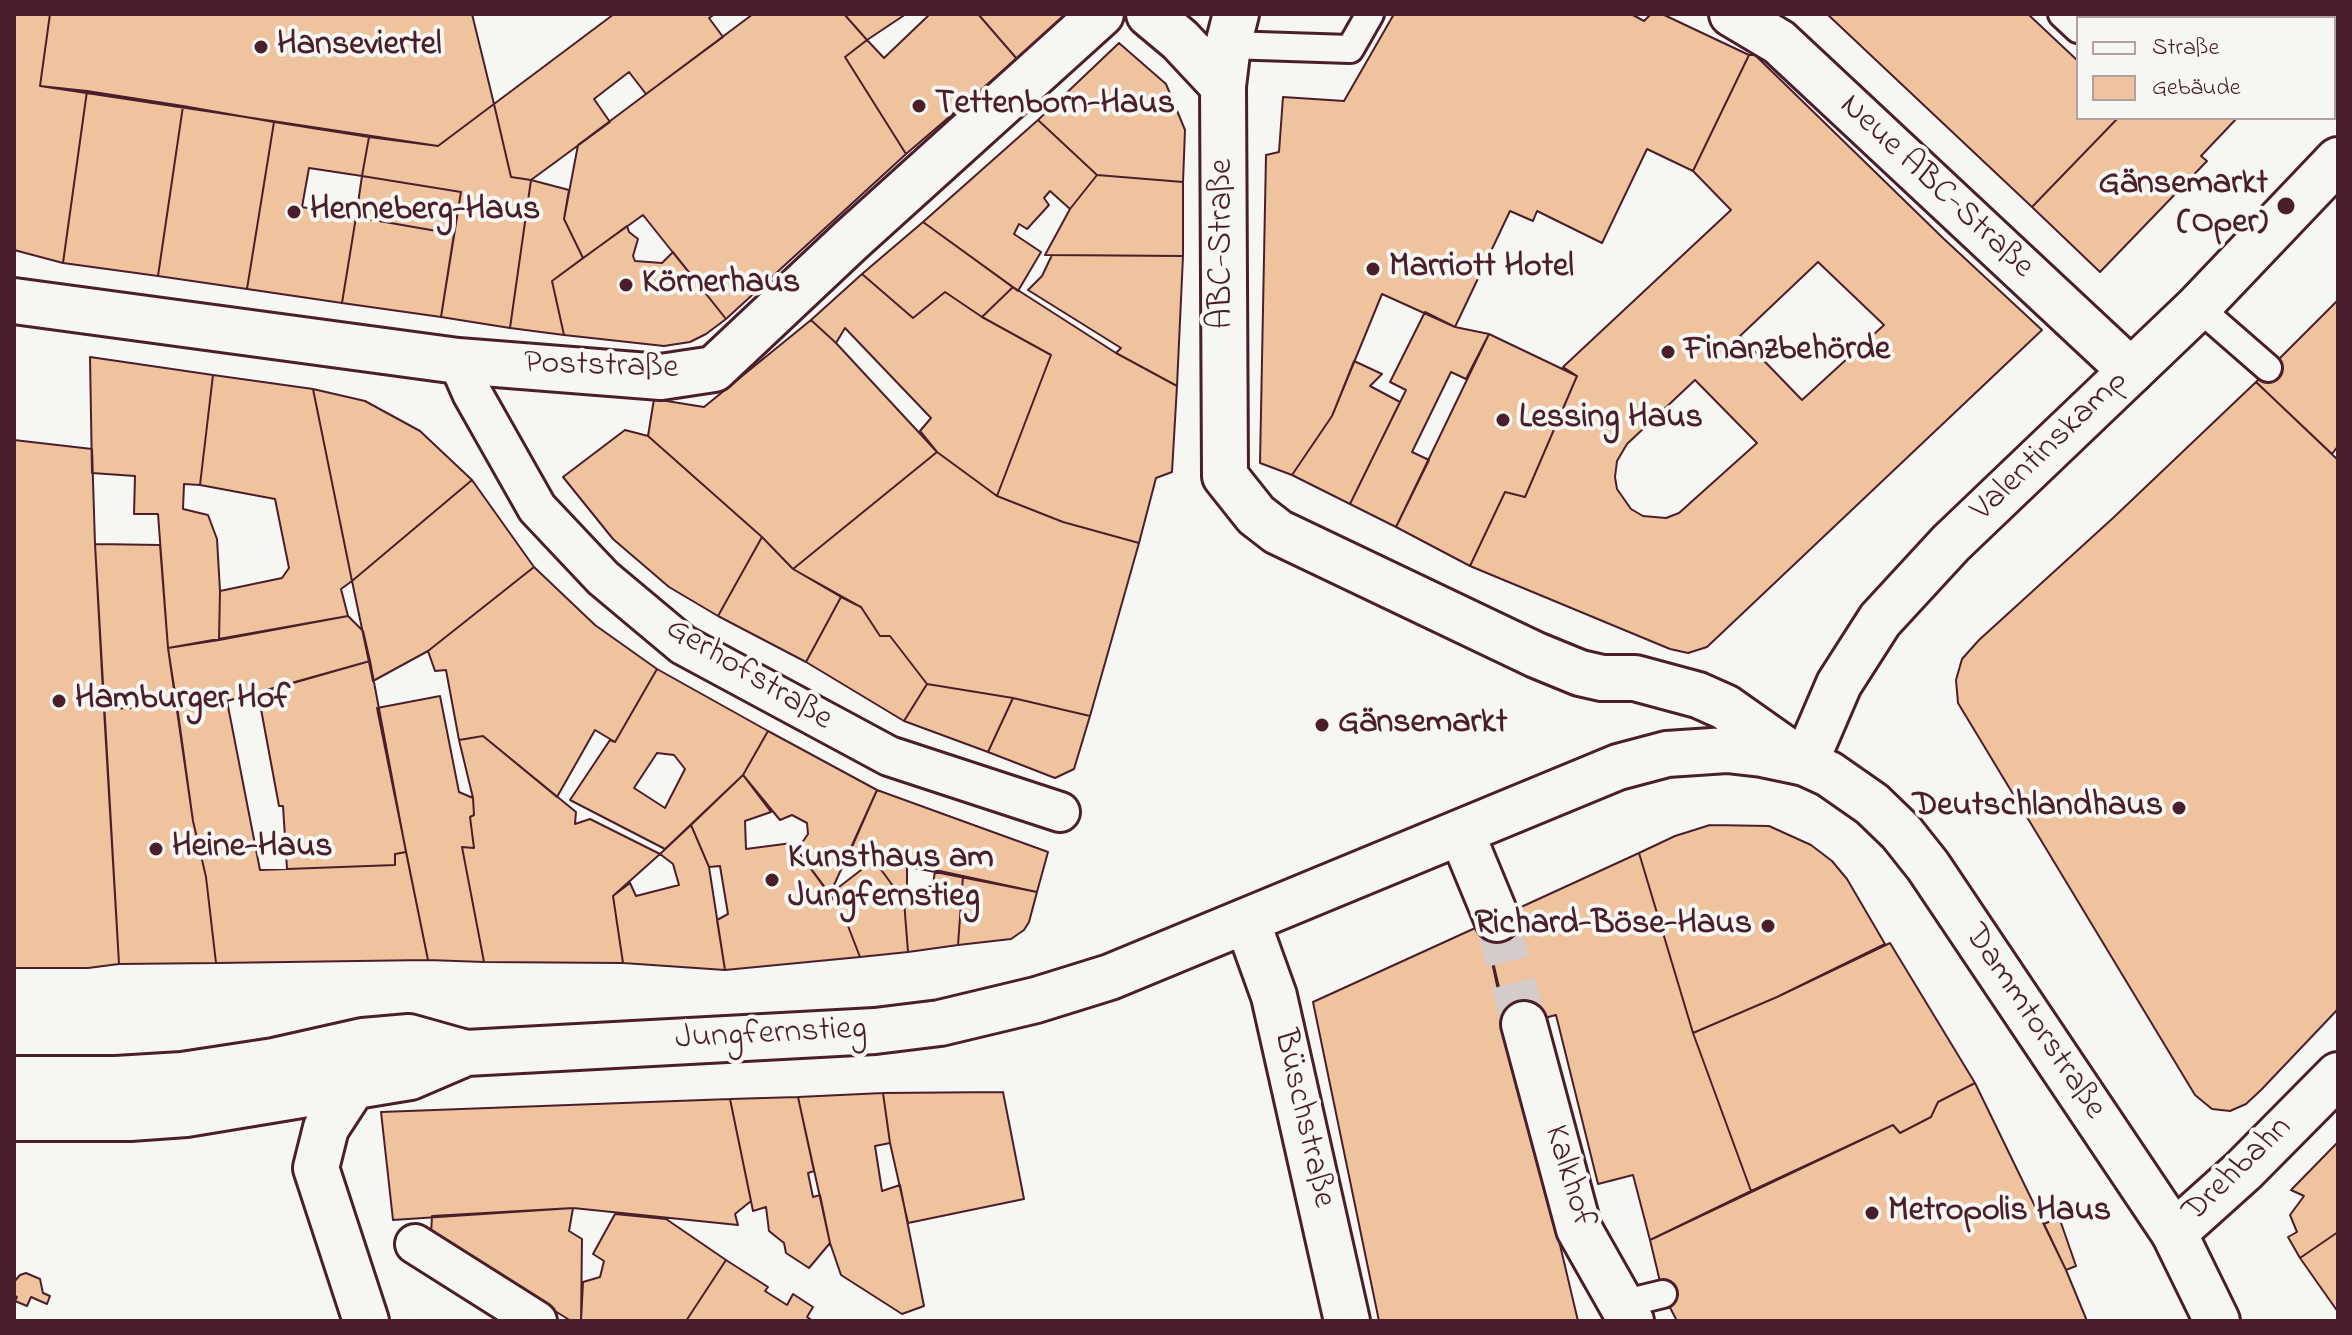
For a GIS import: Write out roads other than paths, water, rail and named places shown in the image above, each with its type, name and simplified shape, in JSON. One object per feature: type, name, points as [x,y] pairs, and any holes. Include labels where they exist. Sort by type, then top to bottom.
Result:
[{"type":"street","name":"Poststraße","points":[[14,301],[458,361],[661,377],[714,369],[851,240],[1101,14]]},
{"type":"street","points":[[1149,14],[1180,40],[1229,49]]},
{"type":"street","name":"Neue ABC-Straße","points":[[1735,15],[1779,42],[2131,371]]},
{"type":"street","name":"ABC-Straße","points":[[1229,49],[1225,476],[1256,515],[1278,532],[1536,655],[1580,673],[1602,678],[1635,678],[1698,695],[1725,707],[1805,763]]},
{"type":"street","name":"Valentinskamp","points":[[1805,763],[1839,684],[1880,620],[1951,543],[2198,307],[2338,160]]},
{"type":"street","name":"Gerhofstraße","points":[[458,361],[472,393],[537,508],[603,578],[683,645],[889,756],[1060,812]]},
{"type":"street","points":[[1247,921],[1618,767],[1667,754],[1727,750],[1805,763]]},
{"type":"street","name":"Dammtorstraße","points":[[1805,763],[1855,790],[1901,832],[1928,866],[2174,1233],[2217,1321]]},
{"type":"street","points":[[1461,832],[1497,919]]},
{"type":"street","name":"Jungfernstieg","points":[[14,1079],[116,1079],[182,1075],[274,1061],[363,1041],[409,1037],[466,1053],[875,1031],[973,1016],[1073,990],[1247,921]]},
{"type":"street","name":"Büschstraße","points":[[1247,921],[1274,996],[1347,1321]]},
{"type":"street","name":"Kalkhof","points":[[1524,1024],[1568,1232],[1639,1306]]},
{"type":"street","name":"Jungfernstieg","points":[[14,1118],[130,1118],[186,1114],[410,1077],[466,1053]]},
{"type":"street","name":"Drehbahn","points":[[2174,1233],[2243,1171],[2338,1075]]},
{"type":"street","points":[[354,1085],[326,1128],[316,1168],[366,1321]]},
{"type":"street","points":[[415,1244],[537,1321]]},
{"type":"lane","points":[[1229,49],[1350,49],[1370,14]]},
{"type":"lane","points":[[2198,307],[2268,368]]},
{"type":"tunnel","points":[[1497,919],[1524,1024]]},
{"type":"place","name":"Hanseviertel","points":[[261,47]]},
{"type":"place","name":"Tettenborn-Haus","points":[[919,106]]},
{"type":"place","name":"Gänsemarkt (Oper)","points":[[2286,206]]},
{"type":"place","name":"Henneberg-Haus","points":[[294,212]]},
{"type":"place","name":"Marriott Hotel","points":[[1373,269]]},
{"type":"place","name":"Körnerhaus","points":[[626,285]]},
{"type":"place","name":"Finanzbehörde","points":[[1668,352]]},
{"type":"place","name":"Lessing Haus","points":[[1503,420]]},
{"type":"place","name":"Hamburger Hof","points":[[59,701]]},
{"type":"place","name":"Gänsemarkt","points":[[1322,725]]},
{"type":"place","name":"Deutschlandhaus","points":[[2179,808]]},
{"type":"place","name":"Heine-Haus","points":[[156,849]]},
{"type":"place","name":"Kunsthaus am Jungfernstieg","points":[[772,880]]},
{"type":"place","name":"Richard-Böse-Haus","points":[[1768,926]]},
{"type":"place","name":"Metropolis Haus","points":[[1872,1213]]}]
